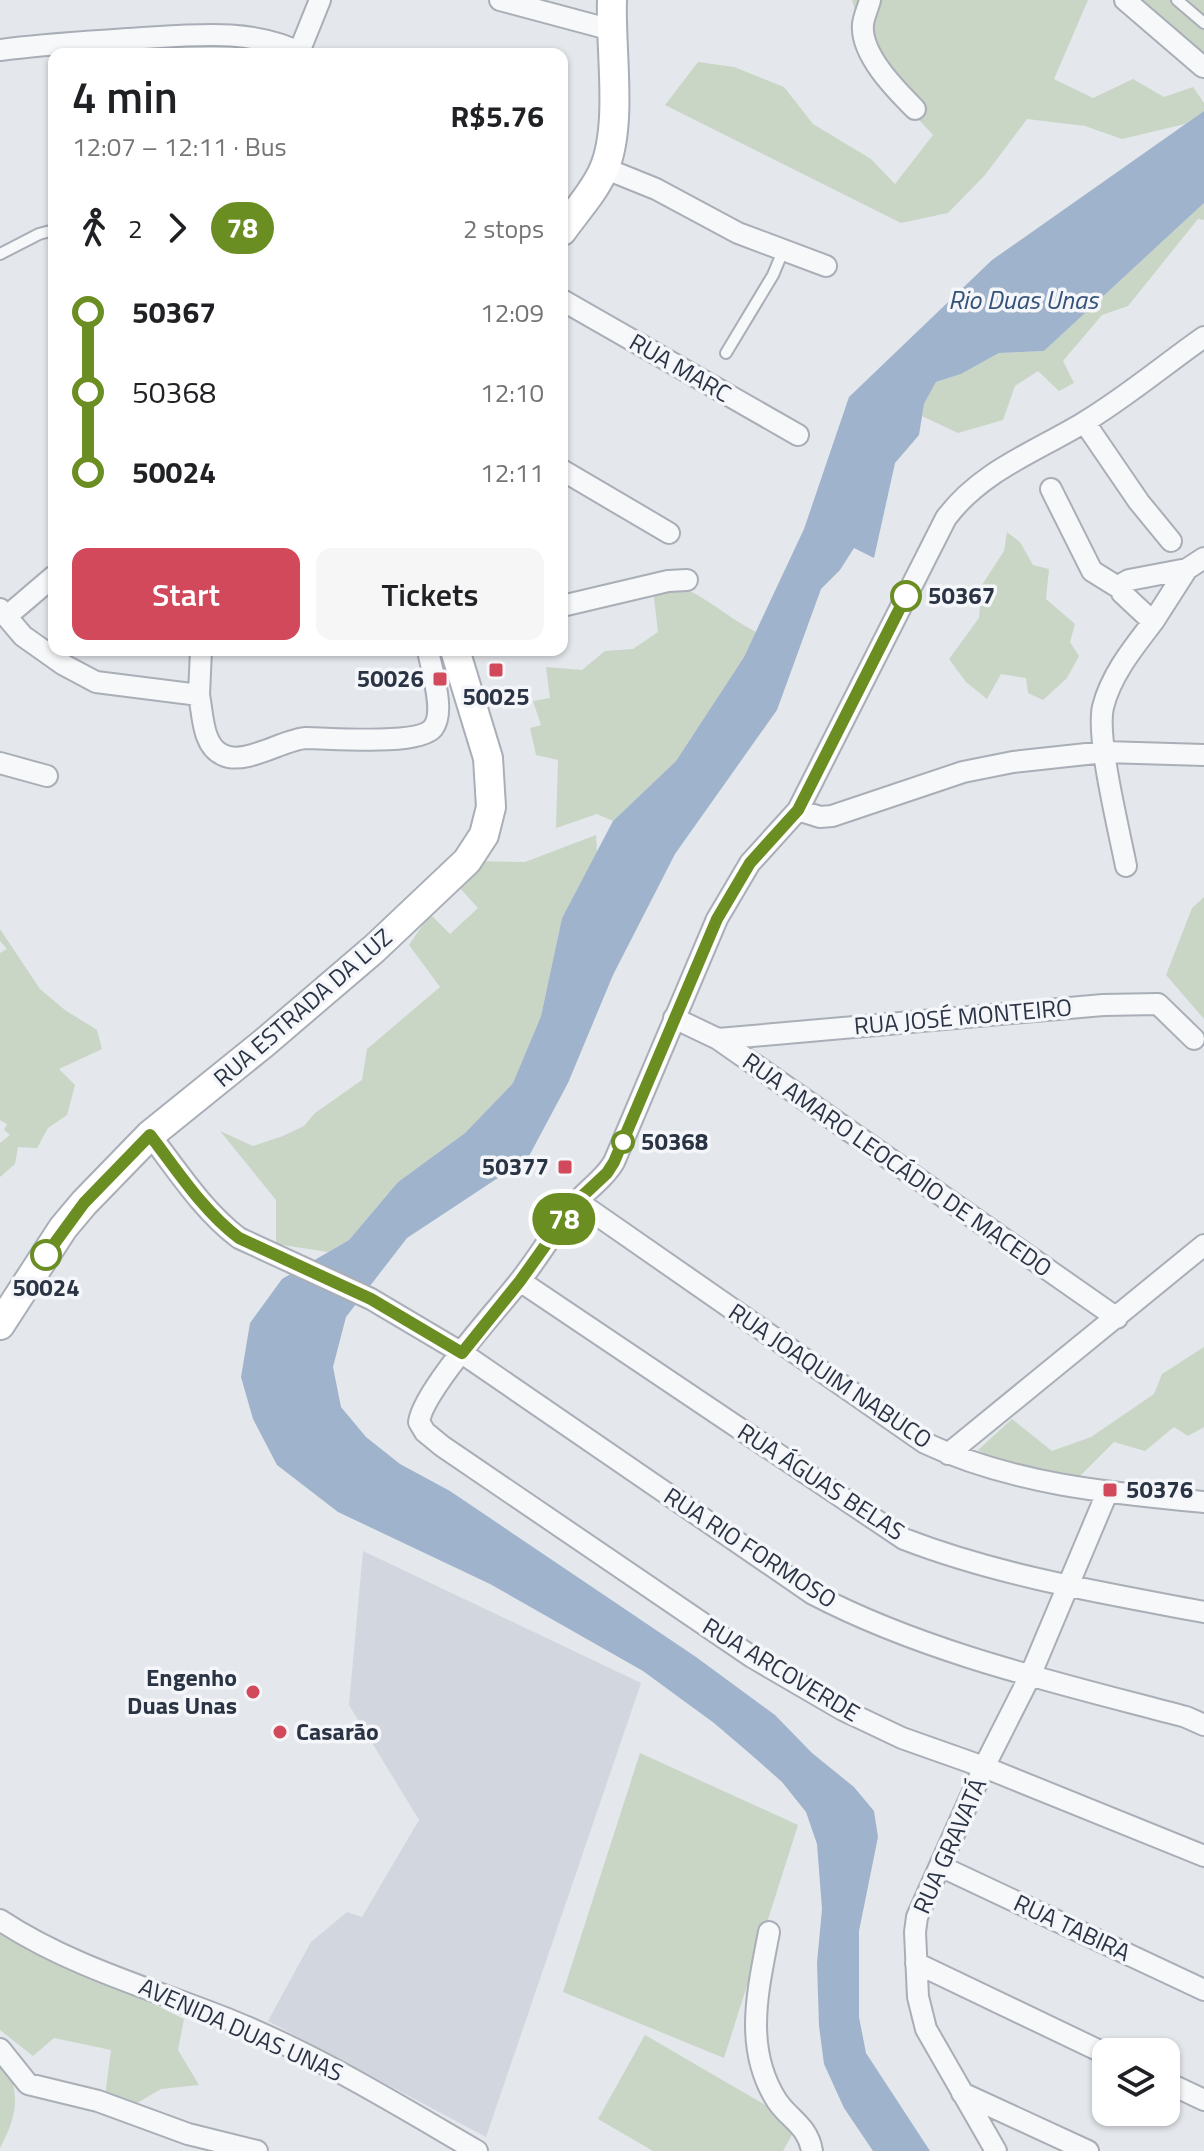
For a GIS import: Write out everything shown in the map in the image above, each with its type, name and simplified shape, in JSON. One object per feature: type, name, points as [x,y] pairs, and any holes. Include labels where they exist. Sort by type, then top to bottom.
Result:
[{"type":"main road","points":[[568,216],[604,168],[611,137],[612,0]]},
{"type":"main road","name":"RUA ESTRADA DA LUZ","points":[[6,1322],[70,1220],[150,1135],[352,968],[467,861],[484,835],[491,807],[488,758],[457,656]]},
{"type":"street","points":[[303,48],[320,0]]},
{"type":"street","points":[[500,0],[612,30]]},
{"type":"street","points":[[870,0],[863,25],[872,54],[883,76],[915,109]]},
{"type":"street","points":[[1125,0],[1203,67]]},
{"type":"street","points":[[0,50],[42,44],[213,34],[267,40],[288,48]]},
{"type":"street","points":[[604,168],[656,189],[738,233],[826,266]]},
{"type":"street","name":"RUA MARC","points":[[568,303],[798,435]]},
{"type":"street","points":[[462,1353],[520,1281],[577,1201],[607,1173],[614,1162],[674,1018],[735,886],[750,863],[798,810],[946,518],[959,500],[1004,466],[1085,423],[1204,337]]},
{"type":"street","points":[[1085,423],[1139,502],[1171,541]]},
{"type":"street","points":[[568,474],[669,533]]},
{"type":"street","points":[[1051,489],[1092,571],[1121,589]]},
{"type":"street","points":[[1153,622],[1123,596],[1122,584],[1195,563]]},
{"type":"street","points":[[1126,866],[1101,722],[1107,695],[1115,677],[1195,563]]},
{"type":"street","points":[[48,580],[3,613],[23,636],[48,654]]},
{"type":"street","points":[[568,605],[668,581],[687,580]]},
{"type":"street","points":[[51,656],[96,682],[199,695]]},
{"type":"street","points":[[201,656],[199,695],[209,742],[224,756],[233,757],[264,751],[298,739],[420,736],[432,728],[439,709],[429,656]]},
{"type":"street","points":[[798,810],[820,817],[832,816],[963,772],[1013,762],[1105,752],[1204,755]]},
{"type":"street","points":[[0,763],[47,776]]},
{"type":"street","name":"RUA JOSÉ MONTEIRO","points":[[718,1039],[1103,1005],[1158,1004],[1194,1039]]},
{"type":"street","name":"RUA AMARO LEOCÁDIO DE MACEDO","points":[[674,1018],[718,1039],[1117,1318]]},
{"type":"street","name":"RUA RIO FORMOSO","points":[[150,1135],[225,1227],[239,1238],[371,1299],[462,1353],[813,1594],[901,1633],[1030,1676],[1186,1717],[1204,1725]]},
{"type":"street","name":"RUA JOAQUIM NABUCO","points":[[577,1201],[907,1431],[948,1454],[985,1468],[1107,1493],[1204,1502]]},
{"type":"street","points":[[948,1454],[1204,1245]]},
{"type":"street","name":"RUA ÁGUAS BELAS","points":[[520,1281],[893,1534],[946,1554],[1067,1587],[1204,1612]]},
{"type":"street","name":"RUA ARCOVERDE","points":[[462,1353],[420,1412],[419,1422],[425,1432],[752,1657],[806,1690],[872,1724],[1204,1856]]},
{"type":"street","name":"RUA GRAVATÁ","points":[[996,2151],[926,2029],[918,1997],[917,1917],[984,1767],[1030,1676],[1107,1493]]},
{"type":"street","name":"RUA TABIRA","points":[[940,1866],[1204,1990]]},
{"type":"street","name":"AVENIDA DUAS UNAS","points":[[0,1920],[81,1962],[236,2022],[319,2060],[477,2151]]},
{"type":"street","points":[[769,1932],[757,1999],[755,2041],[758,2061],[776,2100],[785,2112],[800,2123],[812,2151]]},
{"type":"street","points":[[916,1963],[1092,2047]]},
{"type":"street","points":[[0,2049],[28,2084],[98,2101],[188,2134],[257,2151]]},
{"type":"street","points":[[1180,2089],[1204,2100]]},
{"type":"street","points":[[962,2093],[1088,2151]]},
{"type":"lane","points":[[1178,0],[1204,22]]},
{"type":"lane","points":[[0,254],[48,232]]},
{"type":"lane","points":[[726,353],[773,275],[783,251]]},
{"type":"shaded area","points":[[363,1551],[641,1683],[486,2137],[268,2021],[311,1942],[347,1912],[362,1917],[419,1820],[349,1705]]},
{"type":"green space","points":[[852,0],[1088,0],[1054,79],[1093,98],[1133,79],[1164,97],[1193,87],[1204,103],[1204,111],[1185,124],[1122,139],[1085,126],[1027,119],[985,175],[948,213],[901,223],[665,105],[698,62],[734,67],[784,87],[813,124],[871,159],[895,184],[933,135],[873,70]]},
{"type":"green space","points":[[1138,0],[1204,0],[1204,54]]},
{"type":"green space","points":[[1204,203],[1204,220],[1198,219],[1128,306],[1102,315],[1063,361],[1074,383],[1059,391],[1038,371],[1015,386],[1003,420],[958,433],[922,416],[924,404],[936,382],[961,374],[999,353],[1044,351]]},
{"type":"green space","points":[[1007,532],[1020,542],[1033,565],[1049,569],[1046,599],[1075,624],[1070,642],[1079,656],[1067,678],[1043,700],[1028,693],[1026,678],[1001,674],[987,699],[966,682],[949,659],[979,618],[982,585],[1004,551]]},
{"type":"green space","points":[[678,585],[756,632],[744,657],[676,761],[613,821],[597,814],[556,828],[558,760],[536,755],[530,728],[541,725],[533,701],[550,698],[546,667],[582,670],[605,651],[633,649],[658,632],[653,590]]},
{"type":"green space","points":[[596,835],[597,852],[562,918],[541,1016],[513,1083],[465,1133],[398,1182],[349,1240],[328,1252],[276,1244],[276,1200],[220,1131],[253,1146],[283,1136],[304,1126],[315,1113],[362,1080],[367,1049],[440,987],[409,945],[430,914],[450,934],[478,908],[458,886],[467,861],[525,862]]},
{"type":"green space","points":[[1204,897],[1204,1019],[1166,975],[1192,908]]},
{"type":"green space","points":[[0,929],[40,989],[65,1010],[97,1030],[102,1049],[59,1069],[75,1085],[67,1115],[48,1128],[37,1148],[18,1147],[15,1164],[0,1177],[0,1143],[10,1135],[4,1130],[7,1124],[0,1120],[0,953],[7,949],[0,941]]},
{"type":"green space","points":[[1204,1347],[1204,1427],[1188,1436],[1174,1427],[1145,1451],[1114,1442],[1080,1476],[994,1459],[978,1450],[1012,1419],[1052,1451],[1091,1437],[1154,1394],[1162,1374]]},
{"type":"green space","points":[[640,1753],[798,1825],[724,2058],[563,1992]]},
{"type":"green space","points":[[0,1930],[184,2019],[178,2050],[199,2085],[161,2089],[132,2106],[105,2096],[111,2050],[54,2038],[33,2056],[0,2030]]},
{"type":"green space","points":[[645,2035],[798,2124],[783,2151],[653,2151],[598,2119]]},
{"type":"green space","points":[[0,2054],[12,2079],[15,2101],[11,2123],[0,2148]]},
{"type":"water","name":"Rio Duas Unas","points":[[1204,111],[1204,203],[1044,351],[999,353],[961,374],[936,382],[924,404],[919,435],[895,463],[874,558],[854,548],[840,570],[821,589],[777,710],[675,854],[613,975],[568,1083],[528,1158],[407,1238],[346,1317],[333,1367],[341,1407],[366,1437],[400,1464],[450,1491],[696,1657],[775,1715],[812,1753],[854,1787],[874,1811],[878,1837],[859,1931],[859,2017],[866,2053],[930,2151],[873,2151],[844,2108],[824,2064],[819,2026],[817,1963],[822,1909],[817,1844],[806,1812],[782,1782],[714,1723],[643,1671],[490,1584],[338,1512],[277,1465],[253,1419],[241,1377],[250,1323],[282,1279],[349,1240],[398,1182],[465,1133],[513,1083],[541,1016],[562,918],[613,821],[676,761],[744,657],[804,529],[849,397],[992,260]]},
{"type":"bus line","name":"78","points":[[46,1255],[84,1203],[150,1135],[203,1202],[239,1238],[371,1299],[462,1353],[520,1281],[577,1201],[607,1173],[614,1162],[717,919],[750,863],[798,810],[906,596]]},
{"type":"place","name":"50367","points":[[906,596]]},
{"type":"place","name":"50025","points":[[496,670]]},
{"type":"place","name":"50026","points":[[440,679]]},
{"type":"place","name":"50368","points":[[623,1142]]},
{"type":"place","name":"50377","points":[[565,1167]]},
{"type":"place","name":"50024","points":[[46,1255]]},
{"type":"place","name":"50376","points":[[1110,1490]]},
{"type":"place","name":"Engenho Duas Unas","points":[[253,1692]]},
{"type":"place","name":"Casarão","points":[[280,1732]]}]
